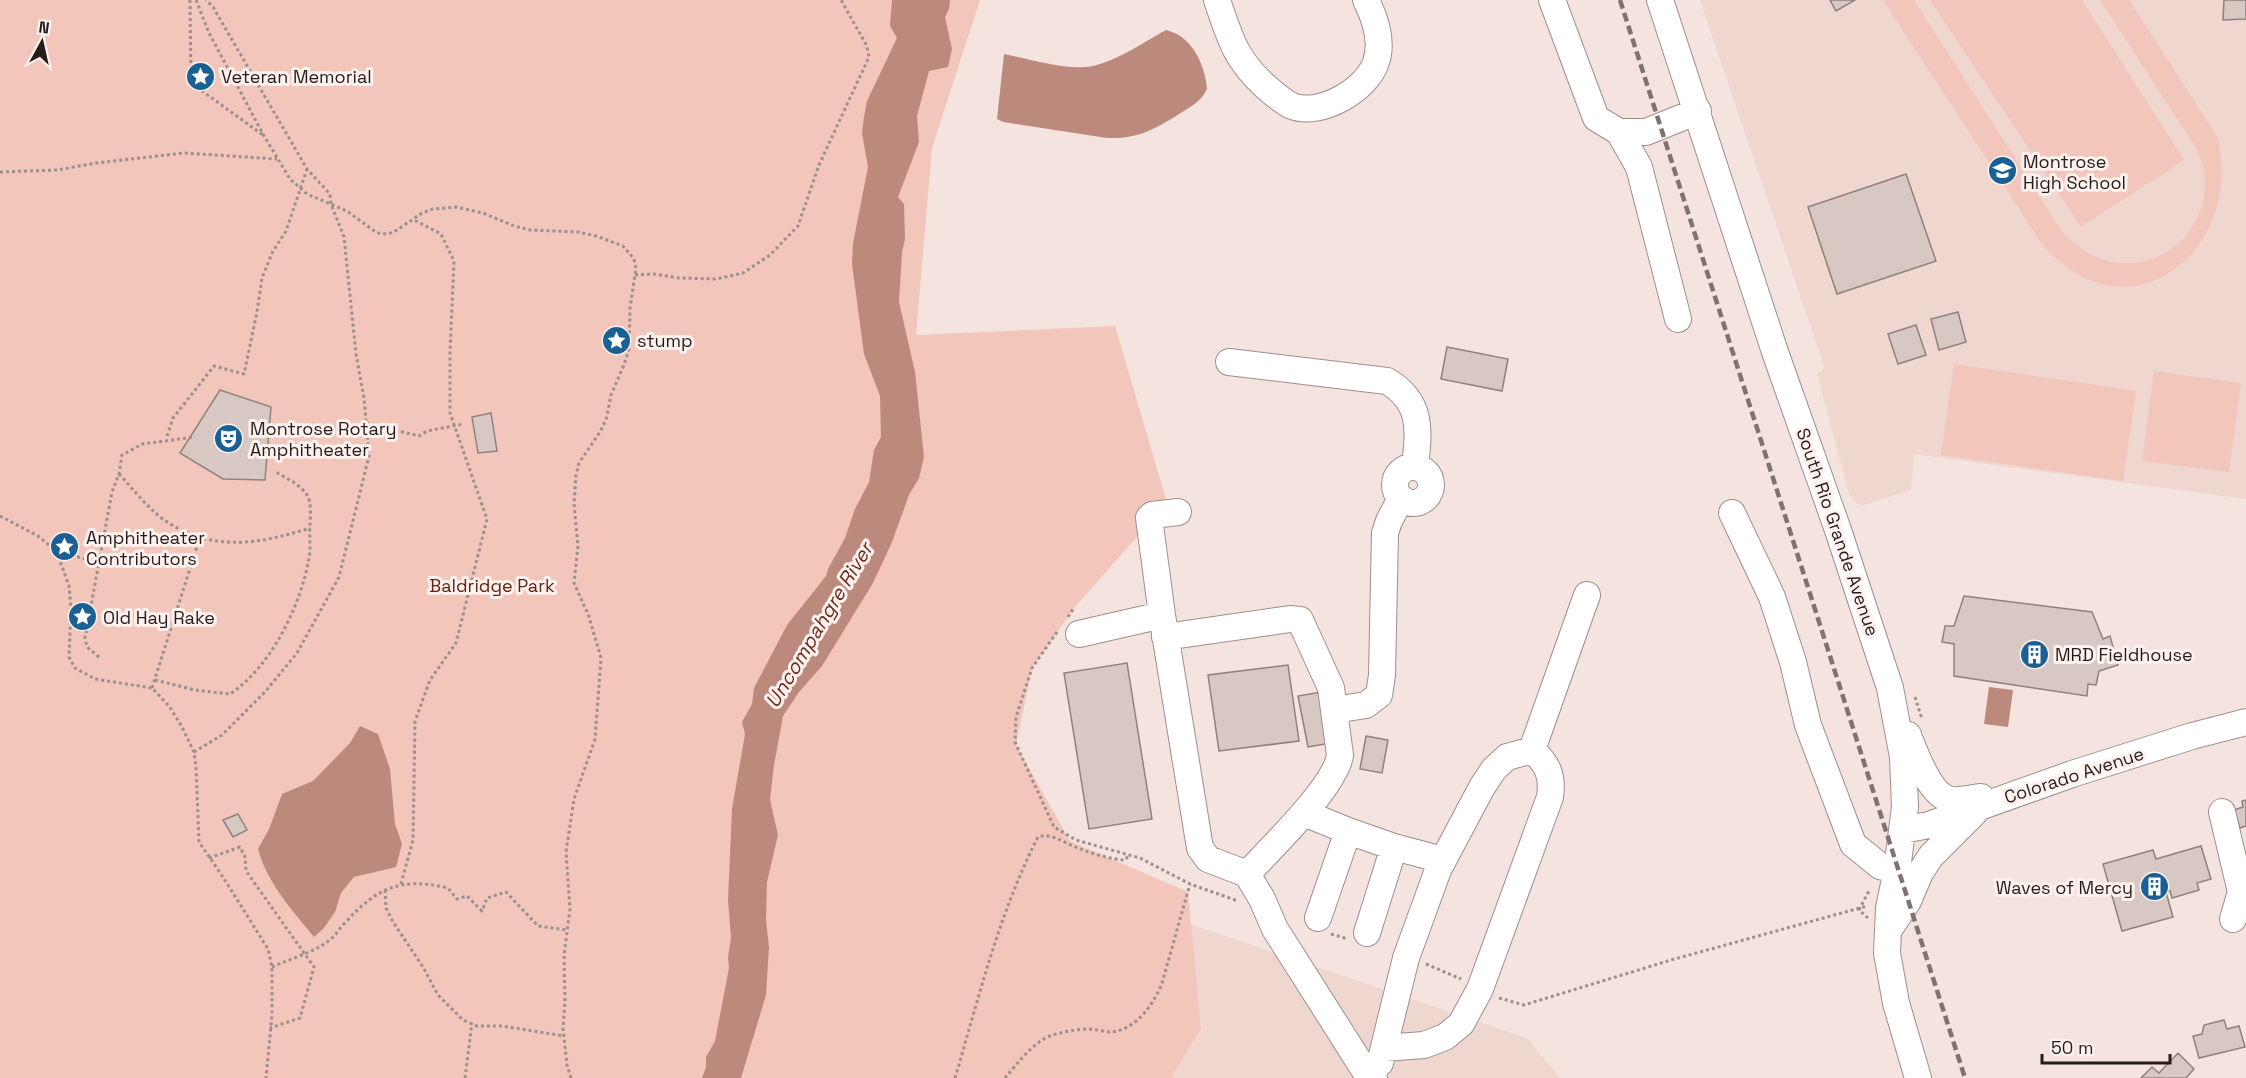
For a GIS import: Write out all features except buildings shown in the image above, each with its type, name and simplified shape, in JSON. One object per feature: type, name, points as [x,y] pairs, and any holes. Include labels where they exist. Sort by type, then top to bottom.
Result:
[{"type":"street","points":[[1217,0],[1229,37],[1238,55],[1256,78],[1292,106],[1304,108],[1339,101],[1367,77],[1376,62],[1376,20],[1366,0]]},
{"type":"street","points":[[1552,0],[1596,118],[1619,132],[1639,167],[1678,319]]},
{"type":"street","name":"South Rio Grande Avenue","points":[[1660,0],[1890,688],[1903,757],[1905,807],[1898,870],[1891,896],[1887,953],[1896,1003],[1918,1078]]},
{"type":"street","points":[[1619,132],[1646,132],[1698,111]]},
{"type":"street","points":[[1229,362],[1387,381],[1400,389],[1414,411],[1420,430],[1415,467],[1421,469],[1429,477],[1430,489],[1418,502],[1411,503],[1401,498],[1385,533],[1382,675],[1379,695],[1366,705],[1334,710]]},
{"type":"street","points":[[1178,512],[1152,515],[1149,518],[1163,626],[1200,848],[1208,859],[1247,874],[1275,929],[1367,1074],[1375,1078],[1406,958],[1443,860],[1494,769],[1507,757],[1532,750]]},
{"type":"street","points":[[1732,513],[1772,597],[1793,662],[1808,725],[1853,844],[1880,866],[1898,870]]},
{"type":"street","points":[[1532,750],[1587,595]]},
{"type":"street","points":[[1079,634],[1163,626],[1300,620],[1331,688],[1340,755],[1338,766],[1304,813],[1247,874]]},
{"type":"street","points":[[1890,688],[1917,758],[1928,779],[1942,795],[1952,800],[2020,793]]},
{"type":"street","name":"Colorado Avenue","points":[[1903,830],[1929,825],[1983,804],[2192,736],[2246,722]]},
{"type":"street","points":[[1384,1048],[1424,1045],[1445,1037],[1461,1024],[1480,989],[1550,797],[1552,782],[1548,768],[1532,750]]},
{"type":"street","points":[[1888,931],[1908,901],[1920,873],[1931,856],[1983,804]]},
{"type":"street","points":[[2222,812],[2241,892],[2233,919]]},
{"type":"street","points":[[1304,813],[1394,847],[1443,860]]},
{"type":"street","points":[[1321,925],[1348,831]]},
{"type":"street","points":[[1361,937],[1394,847]]},
{"type":"path","points":[[190,0],[191,83],[264,136]]},
{"type":"path","points":[[196,0],[209,33],[264,136],[290,179],[300,190],[317,200],[347,211],[377,233],[394,232],[422,213],[433,209],[456,207],[483,213],[530,230],[591,234],[623,246],[634,259],[635,275],[630,308],[629,349],[611,395],[606,420],[579,463],[576,475],[574,504],[578,546],[574,583],[588,614],[599,649],[600,676],[595,739],[574,799],[566,852],[570,909],[564,970],[564,1036],[567,1065],[571,1078]]},
{"type":"path","points":[[194,752],[222,735],[265,692],[297,653],[339,577],[369,456],[344,237],[330,204],[330,194],[308,169],[213,7],[206,0]]},
{"type":"path","points":[[635,275],[654,274],[678,278],[716,279],[744,273],[770,255],[798,226],[819,165],[869,57],[867,46],[841,0]]},
{"type":"path","points":[[0,172],[57,170],[184,153],[277,159]]},
{"type":"path","points":[[167,436],[173,418],[214,366],[244,374],[262,278],[273,251],[286,231],[308,169]]},
{"type":"path","points":[[401,884],[413,840],[415,721],[430,680],[456,643],[487,519],[450,413],[454,261],[441,234],[414,220]]},
{"type":"path","points":[[366,423],[419,436],[427,431],[463,423]]},
{"type":"path","points":[[99,657],[87,647],[85,638],[112,492],[119,474],[122,455],[142,444],[195,437]]},
{"type":"path","points":[[154,680],[195,690],[231,694],[246,682],[275,645],[300,594],[309,556],[310,513],[308,495],[293,482],[274,471]]},
{"type":"path","points":[[119,474],[150,507],[171,525],[200,537],[233,543],[262,542],[310,528]]},
{"type":"path","points":[[0,516],[38,536],[59,558],[69,586],[71,608],[69,657],[75,668],[95,679],[152,688],[169,706],[194,752],[199,842],[224,876],[268,949],[272,967],[273,983],[266,1078]]},
{"type":"path","points":[[152,688],[200,537]]},
{"type":"path","points":[[59,558],[78,558],[99,562]]},
{"type":"path","points":[[1074,608],[1032,668],[1016,717],[1015,742],[1054,827],[1076,840],[1153,863],[1190,884],[1267,911]]},
{"type":"path","points":[[955,1078],[997,933],[1014,888],[1038,837],[1056,838],[1079,849],[1117,860],[1125,860],[1129,855]]},
{"type":"path","points":[[209,858],[240,847],[245,857],[246,871],[314,967],[300,1018],[270,1028]]},
{"type":"path","points":[[272,967],[333,938],[345,922],[373,895],[401,884],[428,883],[448,888],[457,899],[467,896],[482,911],[488,898],[506,892],[538,926],[567,930]]},
{"type":"path","points":[[1005,1078],[1032,1048],[1050,1036],[1068,1030],[1087,1029],[1113,1032],[1137,1022],[1158,994],[1190,884]]},
{"type":"path","points":[[385,890],[386,908],[438,995],[463,1020],[564,1036]]},
{"type":"path","points":[[1406,958],[1441,970],[1509,1003],[1524,1005],[1671,960],[1859,910],[1891,896]]},
{"type":"path","points":[[1321,925],[1361,937]]},
{"type":"path","points":[[465,1078],[472,1023]]},
{"type":"shaded area","name":"Montrose High School","points":[[1700,0],[2246,0],[2246,499],[1914,454],[1911,490],[1864,505],[1857,504],[1849,494],[1817,373],[1825,369]]},
{"type":"shaded area","points":[[1190,924],[1527,1038],[1560,1078],[1171,1078],[1201,1029]]},
{"type":"green space","name":"Baldridge Park","points":[[0,0],[980,0],[932,148],[916,335],[1115,326],[1167,503],[1074,608],[1032,668],[1016,745],[1070,841],[1188,892],[1201,1029],[1171,1078],[0,1078]]},
{"type":"green space","points":[[1883,0],[1914,0],[2061,230],[2089,254],[2120,263],[2144,261],[2165,253],[2183,238],[2196,219],[2204,197],[2204,173],[2196,148],[2100,0],[2129,0],[2217,136],[2221,177],[2214,215],[2198,246],[2173,270],[2144,284],[2111,286],[2076,273],[2042,244]]},
{"type":"green space","points":[[1930,0],[2082,0],[2184,160],[2081,227]]},
{"type":"green space","points":[[1954,364],[2136,391],[2123,481],[1941,455]]},
{"type":"green space","points":[[2154,371],[2241,383],[2229,472],[2142,461]]},
{"type":"water","name":"Uncompahgre River","points":[[892,0],[950,0],[945,17],[952,49],[948,67],[929,71],[917,116],[919,142],[898,197],[904,204],[905,239],[899,302],[915,372],[924,457],[919,478],[909,495],[892,542],[873,583],[822,666],[799,692],[783,716],[770,800],[778,835],[767,882],[766,920],[769,947],[766,995],[741,1078],[702,1078],[706,1067],[706,1057],[715,1041],[729,968],[731,938],[728,900],[732,809],[745,734],[742,722],[752,704],[754,688],[787,625],[826,576],[845,538],[855,509],[869,482],[874,450],[881,437],[880,396],[864,354],[852,264],[853,243],[868,167],[862,133],[867,101],[897,38],[890,26]]},
{"type":"water","points":[[1166,30],[1183,38],[1196,52],[1207,89],[1195,104],[1161,125],[1136,135],[1107,138],[1003,122],[997,119],[1004,54],[1055,65],[1086,67],[1116,58]]},
{"type":"water","points":[[1989,687],[2013,690],[2008,727],[1984,724]]},
{"type":"water","points":[[360,726],[378,734],[390,769],[395,824],[402,844],[396,867],[354,877],[341,893],[335,912],[324,928],[314,937],[274,885],[258,849],[269,829],[282,794],[313,781],[350,743]]},
{"type":"railway","points":[[1620,0],[1965,1078]]},
{"type":"place","name":"Veteran Memorial","points":[[200,76]]},
{"type":"place","name":"Montrose High School","points":[[2002,171]]},
{"type":"place","name":"stump","points":[[616,340]]},
{"type":"place","name":"Montrose Rotary Amphitheater","points":[[229,438]]},
{"type":"place","name":"Amphitheater Contributors","points":[[65,547]]},
{"type":"place","name":"Old Hay Rake","points":[[82,617]]},
{"type":"place","name":"MRD Fieldhouse","points":[[2034,654]]},
{"type":"place","name":"Waves of Mercy","points":[[2154,887]]}]
